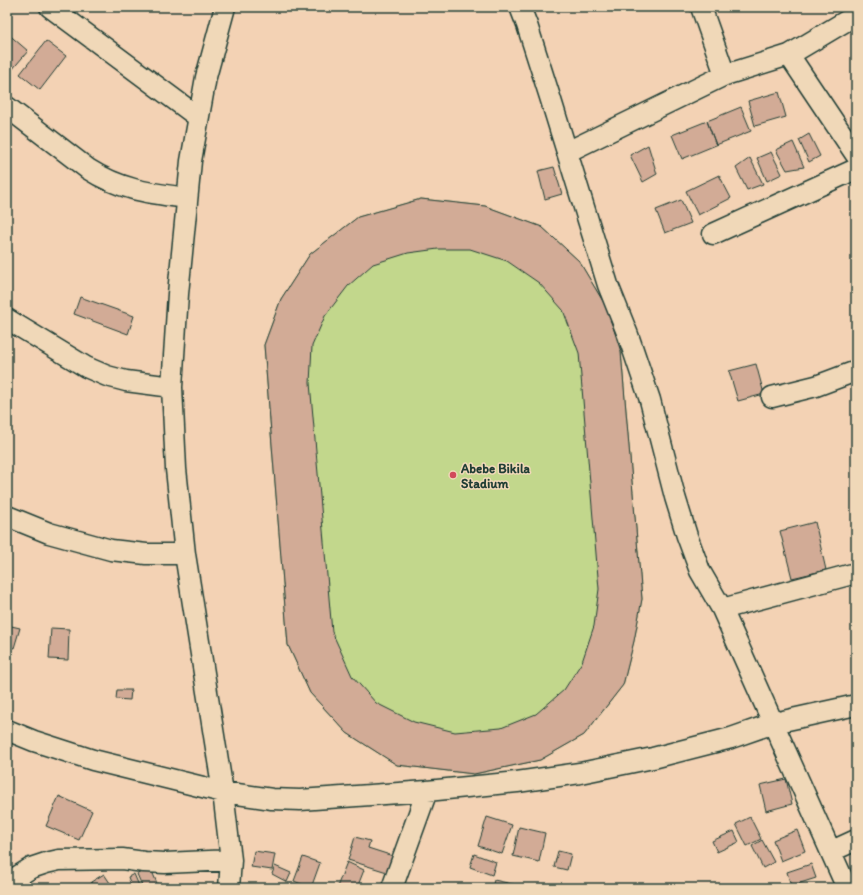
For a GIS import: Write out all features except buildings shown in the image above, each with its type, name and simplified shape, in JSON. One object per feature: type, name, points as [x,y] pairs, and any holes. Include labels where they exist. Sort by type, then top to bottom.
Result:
[{"type":"street","points":[[50,7],[198,117]]},
{"type":"street","points":[[225,7],[206,77],[198,117],[187,198],[178,294],[172,387],[176,469],[185,554],[224,792],[231,860],[229,888]]},
{"type":"street","points":[[520,7],[527,24],[608,285],[628,335],[650,400],[687,536],[700,571],[722,609],[832,851],[847,888]]},
{"type":"street","points":[[701,7],[725,75]]},
{"type":"street","points":[[567,152],[725,75],[789,55],[856,15]]},
{"type":"street","points":[[789,55],[856,155]]},
{"type":"street","points":[[7,107],[100,177],[124,187],[143,192],[187,198]]},
{"type":"street","points":[[713,234],[856,169]]},
{"type":"street","points":[[7,319],[79,363],[107,376],[126,381],[172,387]]},
{"type":"street","points":[[772,397],[816,386],[856,371]]},
{"type":"street","points":[[7,516],[49,533],[111,550],[146,554],[185,554]]},
{"type":"street","points":[[722,609],[856,573]]},
{"type":"street","points":[[7,730],[34,741],[93,760],[224,792],[272,799],[300,800],[427,792],[580,773],[653,758],[731,738],[774,723],[856,704]]},
{"type":"street","points":[[392,888],[427,792]]},
{"type":"street","points":[[832,851],[856,840]]},
{"type":"street","points":[[7,883],[31,868],[59,860],[122,859],[165,863],[231,860]]},
{"type":"green space","name":"Abebe Bikila Stadium","points":[[421,199],[485,206],[542,227],[579,261],[607,308],[621,352],[642,599],[634,641],[623,685],[584,735],[540,760],[474,774],[397,765],[347,733],[310,693],[288,645],[264,345],[281,299],[310,254],[358,217]]},
{"type":"place","name":"Abebe Bikila Stadium","points":[[453,475]]}]
